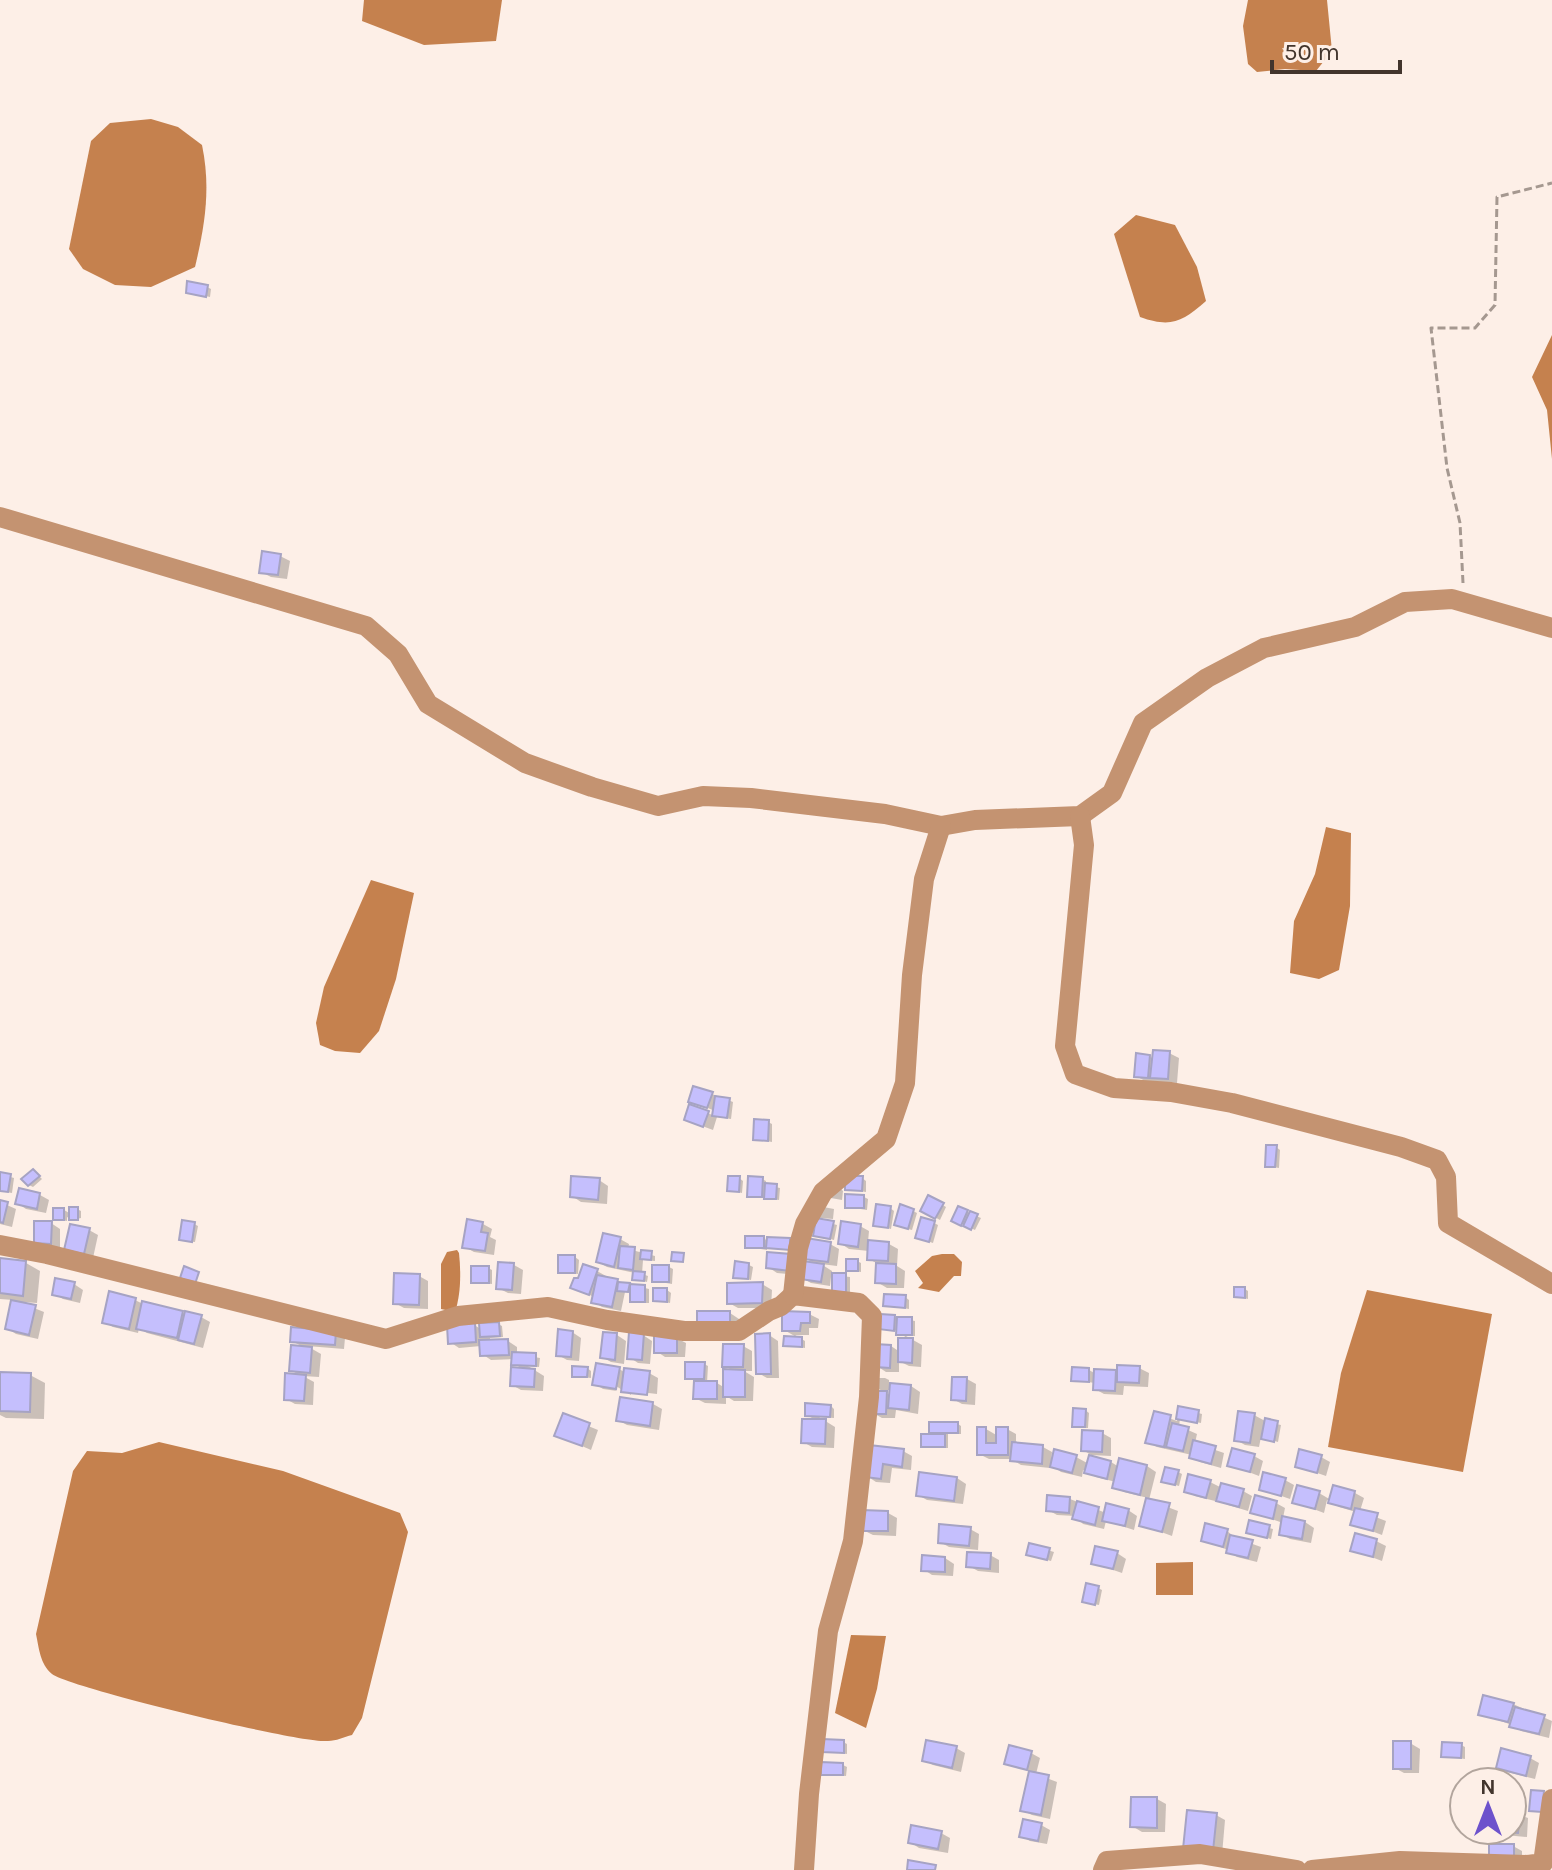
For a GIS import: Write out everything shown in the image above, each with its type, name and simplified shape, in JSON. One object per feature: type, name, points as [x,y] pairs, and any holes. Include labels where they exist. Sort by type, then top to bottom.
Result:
[{"type":"street","points":[[0,517],[366,626],[398,654],[428,704],[525,763],[658,806],[703,796],[751,798],[885,814],[941,826],[975,820],[1080,816],[1112,793],[1143,723],[1207,678],[1264,648],[1355,627],[1405,602],[1452,599],[1552,628]]},
{"type":"street","points":[[1080,816],[1084,860],[1065,1046],[1075,1074],[1114,1088],[1171,1092],[1232,1103],[1401,1147],[1437,1160],[1446,1177],[1448,1223],[1552,1284]]},
{"type":"street","points":[[0,1245],[386,1339],[458,1316],[548,1307],[607,1320],[684,1331],[739,1331],[781,1306],[793,1295],[798,1248],[805,1224],[823,1192],[886,1139],[905,1083],[912,975],[924,879],[941,826]]},
{"type":"street","points":[[793,1295],[859,1303],[872,1316],[869,1397],[854,1527],[828,1631],[809,1794],[804,1870]]},
{"type":"street","points":[[1312,1870],[1400,1861],[1543,1867],[1552,1799]]},
{"type":"street","points":[[1103,1870],[1107,1861],[1200,1854],[1297,1870]]},
{"type":"path","points":[[1462,602],[1460,523],[1447,468],[1431,328],[1475,328],[1495,305],[1497,197],[1552,183]]},
{"type":"shaded area","points":[[364,0],[502,0],[496,41],[424,45],[362,21]]},
{"type":"shaded area","points":[[1248,0],[1327,0],[1332,51],[1316,71],[1285,69],[1257,72],[1248,64],[1243,26]]},
{"type":"shaded area","points":[[151,119],[178,127],[202,145],[206,191],[199,251],[195,267],[151,287],[115,285],[83,269],[69,249],[91,141],[110,123]]},
{"type":"shaded area","points":[[1136,215],[1175,225],[1197,267],[1206,301],[1176,321],[1160,322],[1140,317],[1114,234]]},
{"type":"shaded area","points":[[1552,335],[1552,459],[1547,410],[1532,377]]},
{"type":"shaded area","points":[[1326,827],[1351,833],[1350,906],[1339,970],[1319,979],[1290,973],[1294,921],[1315,874]]},
{"type":"shaded area","points":[[371,880],[414,893],[396,979],[379,1031],[360,1053],[335,1051],[320,1045],[316,1023],[324,987]]},
{"type":"shaded area","points":[[457,1250],[460,1283],[455,1312],[441,1309],[441,1264],[447,1252]]},
{"type":"shaded area","points":[[954,1254],[962,1262],[961,1276],[954,1276],[939,1292],[918,1288],[923,1283],[915,1271],[932,1256]]},
{"type":"shaded area","points":[[1367,1290],[1492,1314],[1463,1472],[1328,1447],[1341,1373]]},
{"type":"shaded area","points":[[159,1442],[283,1471],[400,1513],[408,1532],[362,1718],[352,1735],[331,1741],[309,1740],[234,1725],[99,1691],[52,1674],[45,1666],[36,1634],[73,1471],[87,1451],[122,1453]]},
{"type":"shaded area","points":[[1193,1562],[1193,1595],[1156,1595],[1156,1563]]},
{"type":"shaded area","points":[[851,1635],[886,1636],[877,1689],[866,1728],[835,1713]]},
{"type":"building","points":[[187,281],[208,285],[206,297],[186,293]]},
{"type":"building","points":[[262,551],[281,554],[278,575],[259,573]]},
{"type":"building","points":[[1153,1050],[1170,1051],[1168,1079],[1150,1078]]},
{"type":"building","points":[[1136,1053],[1150,1055],[1148,1078],[1134,1077]]},
{"type":"building","points":[[693,1086],[713,1092],[707,1108],[688,1102]]},
{"type":"building","points":[[715,1096],[730,1098],[727,1118],[712,1116]]},
{"type":"building","points":[[689,1104],[709,1111],[703,1127],[684,1120]]},
{"type":"building","points":[[754,1119],[769,1120],[768,1141],[753,1140]]},
{"type":"building","points":[[1266,1145],[1277,1145],[1275,1167],[1265,1167]]},
{"type":"building","points":[[33,1169],[40,1176],[28,1186],[21,1179]]},
{"type":"building","points":[[0,1172],[11,1174],[8,1192],[0,1191]]},
{"type":"building","points":[[571,1176],[600,1178],[598,1200],[570,1197]]},
{"type":"building","points":[[728,1176],[740,1176],[739,1192],[727,1191]]},
{"type":"building","points":[[748,1176],[763,1177],[762,1197],[747,1197]]},
{"type":"building","points":[[845,1176],[863,1176],[862,1191],[845,1190]]},
{"type":"building","points":[[765,1183],[777,1184],[776,1199],[764,1199]]},
{"type":"building","points":[[19,1188],[40,1193],[37,1209],[15,1204]]},
{"type":"building","points":[[845,1194],[864,1195],[864,1208],[845,1208]]},
{"type":"building","points":[[928,1195],[944,1203],[935,1219],[920,1211]]},
{"type":"building","points":[[0,1200],[8,1202],[3,1223],[0,1222]]},
{"type":"building","points":[[876,1204],[891,1206],[888,1228],[873,1226]]},
{"type":"building","points":[[900,1204],[914,1209],[908,1229],[894,1225]]},
{"type":"building","points":[[958,1206],[968,1210],[961,1226],[951,1221]]},
{"type":"building","points":[[69,1207],[78,1207],[78,1220],[69,1220]]},
{"type":"building","points":[[53,1208],[64,1208],[64,1220],[53,1220]]},
{"type":"building","points":[[970,1211],[978,1214],[971,1230],[963,1226]]},
{"type":"building","points":[[921,1217],[935,1221],[929,1242],[915,1238]]},
{"type":"building","points":[[816,1218],[834,1221],[830,1239],[813,1236]]},
{"type":"building","points":[[467,1219],[483,1222],[481,1232],[488,1233],[485,1251],[462,1248]]},
{"type":"building","points":[[182,1220],[195,1222],[192,1242],[179,1240]]},
{"type":"building","points":[[34,1221],[52,1221],[51,1244],[34,1243]]},
{"type":"building","points":[[841,1221],[861,1224],[858,1247],[838,1244]]},
{"type":"building","points":[[70,1224],[90,1228],[84,1254],[64,1250]]},
{"type":"building","points":[[603,1233],[621,1237],[614,1267],[596,1262]]},
{"type":"building","points":[[745,1236],[764,1236],[764,1248],[745,1248]]},
{"type":"building","points":[[767,1237],[790,1238],[790,1250],[766,1248]]},
{"type":"building","points":[[806,1238],[831,1242],[828,1262],[803,1259]]},
{"type":"building","points":[[868,1240],[889,1242],[888,1261],[867,1260]]},
{"type":"building","points":[[620,1246],[635,1247],[633,1270],[618,1268]]},
{"type":"building","points":[[641,1250],[652,1251],[651,1260],[640,1259]]},
{"type":"building","points":[[672,1252],[684,1253],[683,1262],[671,1261]]},
{"type":"building","points":[[767,1252],[791,1254],[790,1271],[766,1268]]},
{"type":"building","points":[[558,1255],[575,1255],[575,1273],[558,1273]]},
{"type":"building","points":[[0,1258],[26,1261],[23,1296],[0,1293]]},
{"type":"building","points":[[846,1259],[858,1259],[858,1271],[846,1271]]},
{"type":"building","points":[[735,1261],[749,1263],[748,1279],[733,1278]]},
{"type":"building","points":[[803,1261],[824,1264],[821,1282],[800,1279]]},
{"type":"building","points":[[498,1262],[514,1263],[512,1290],[496,1289]]},
{"type":"building","points":[[876,1263],[896,1264],[896,1284],[875,1283]]},
{"type":"building","points":[[583,1264],[598,1269],[589,1295],[570,1288]]},
{"type":"building","points":[[652,1265],[669,1265],[669,1282],[652,1282]]},
{"type":"building","points":[[184,1266],[199,1272],[195,1284],[180,1278]]},
{"type":"building","points":[[471,1266],[489,1266],[489,1283],[471,1283]]},
{"type":"building","points":[[633,1271],[645,1272],[644,1281],[632,1280]]},
{"type":"building","points":[[394,1273],[420,1274],[419,1305],[393,1304]]},
{"type":"building","points":[[832,1273],[846,1273],[846,1292],[832,1292]]},
{"type":"building","points":[[597,1275],[618,1279],[612,1307],[591,1303]]},
{"type":"building","points":[[55,1278],[75,1282],[71,1299],[52,1295]]},
{"type":"building","points":[[618,1282],[630,1283],[628,1292],[617,1291]]},
{"type":"building","points":[[763,1282],[762,1303],[727,1304],[727,1283]]},
{"type":"building","points":[[630,1284],[645,1285],[645,1302],[630,1302]]},
{"type":"building","points":[[1234,1287],[1245,1287],[1245,1298],[1234,1297]]},
{"type":"building","points":[[653,1288],[667,1288],[667,1302],[653,1301]]},
{"type":"building","points":[[109,1291],[136,1298],[129,1329],[102,1323]]},
{"type":"building","points":[[884,1294],[906,1295],[905,1308],[883,1306]]},
{"type":"building","points":[[11,1300],[36,1305],[29,1335],[5,1329]]},
{"type":"building","points":[[142,1301],[183,1311],[177,1338],[136,1329]]},
{"type":"building","points":[[185,1311],[202,1315],[194,1344],[178,1340]]},
{"type":"building","points":[[697,1311],[730,1311],[730,1327],[697,1327]]},
{"type":"building","points":[[782,1311],[810,1312],[810,1323],[801,1323],[800,1331],[782,1331]]},
{"type":"building","points":[[880,1314],[895,1315],[894,1331],[878,1329]]},
{"type":"building","points":[[897,1317],[912,1317],[912,1335],[896,1335]]},
{"type":"building","points":[[499,1322],[500,1336],[480,1337],[479,1323]]},
{"type":"building","points":[[475,1323],[476,1342],[448,1344],[447,1325]]},
{"type":"building","points":[[291,1327],[336,1331],[335,1345],[290,1342]]},
{"type":"building","points":[[558,1329],[573,1331],[571,1357],[556,1356]]},
{"type":"building","points":[[603,1332],[617,1333],[615,1360],[600,1358]]},
{"type":"building","points":[[629,1332],[644,1333],[642,1360],[627,1359]]},
{"type":"building","points":[[770,1333],[771,1374],[756,1374],[755,1334]]},
{"type":"building","points":[[654,1335],[677,1336],[677,1353],[654,1353]]},
{"type":"building","points":[[784,1336],[802,1337],[802,1347],[783,1346]]},
{"type":"building","points":[[898,1338],[913,1338],[912,1363],[898,1362]]},
{"type":"building","points":[[508,1339],[509,1355],[480,1356],[479,1340]]},
{"type":"building","points":[[723,1344],[744,1344],[743,1367],[722,1367]]},
{"type":"building","points":[[875,1344],[891,1345],[890,1368],[875,1367]]},
{"type":"building","points":[[291,1345],[312,1347],[310,1373],[289,1371]]},
{"type":"building","points":[[512,1352],[536,1353],[536,1366],[511,1365]]},
{"type":"building","points":[[685,1362],[705,1362],[704,1379],[685,1379]]},
{"type":"building","points":[[596,1363],[620,1367],[616,1389],[592,1385]]},
{"type":"building","points":[[1117,1365],[1140,1366],[1139,1383],[1117,1382]]},
{"type":"building","points":[[572,1366],[588,1367],[587,1377],[572,1377]]},
{"type":"building","points":[[511,1367],[535,1369],[534,1387],[510,1386]]},
{"type":"building","points":[[1072,1367],[1089,1368],[1089,1382],[1071,1381]]},
{"type":"building","points":[[624,1368],[650,1371],[647,1395],[621,1392]]},
{"type":"building","points":[[723,1369],[745,1370],[745,1397],[723,1397]]},
{"type":"building","points":[[1094,1369],[1116,1370],[1115,1391],[1093,1390]]},
{"type":"building","points":[[0,1372],[31,1373],[30,1412],[0,1411]]},
{"type":"building","points":[[285,1373],[306,1375],[304,1401],[284,1400]]},
{"type":"building","points":[[952,1377],[967,1377],[966,1401],[951,1400]]},
{"type":"building","points":[[694,1381],[717,1381],[717,1399],[693,1399]]},
{"type":"building","points":[[890,1383],[911,1385],[909,1410],[888,1408]]},
{"type":"building","points":[[872,1391],[887,1391],[886,1414],[871,1414]]},
{"type":"building","points":[[620,1397],[653,1402],[650,1426],[616,1421]]},
{"type":"building","points":[[805,1403],[831,1405],[830,1417],[805,1416]]},
{"type":"building","points":[[1178,1406],[1199,1410],[1197,1423],[1176,1419]]},
{"type":"building","points":[[1073,1408],[1086,1409],[1085,1427],[1072,1427]]},
{"type":"building","points":[[1154,1411],[1171,1415],[1164,1447],[1145,1443]]},
{"type":"building","points":[[1238,1411],[1255,1413],[1250,1443],[1234,1441]]},
{"type":"building","points":[[563,1413],[590,1423],[582,1446],[554,1436]]},
{"type":"building","points":[[1265,1418],[1278,1421],[1274,1442],[1261,1439]]},
{"type":"building","points":[[802,1419],[826,1419],[825,1444],[801,1443]]},
{"type":"building","points":[[929,1422],[958,1422],[958,1433],[929,1433]]},
{"type":"building","points":[[1172,1423],[1189,1427],[1183,1451],[1166,1447]]},
{"type":"building","points":[[977,1427],[986,1427],[986,1443],[996,1443],[996,1427],[1008,1427],[1008,1455],[977,1455]]},
{"type":"building","points":[[1082,1430],[1103,1431],[1102,1452],[1081,1451]]},
{"type":"building","points":[[921,1434],[945,1434],[945,1447],[921,1447]]},
{"type":"building","points":[[1193,1440],[1216,1446],[1211,1464],[1189,1458]]},
{"type":"building","points":[[1012,1442],[1043,1445],[1042,1464],[1010,1461]]},
{"type":"building","points":[[869,1445],[904,1449],[902,1467],[883,1464],[881,1479],[865,1477]]},
{"type":"building","points":[[1232,1448],[1255,1454],[1250,1472],[1227,1466]]},
{"type":"building","points":[[1054,1449],[1077,1455],[1072,1473],[1050,1467]]},
{"type":"building","points":[[1299,1449],[1322,1455],[1317,1473],[1295,1467]]},
{"type":"building","points":[[1089,1455],[1111,1461],[1107,1479],[1084,1473]]},
{"type":"building","points":[[1119,1458],[1147,1465],[1140,1495],[1112,1488]]},
{"type":"building","points":[[1165,1467],[1179,1470],[1175,1485],[1161,1482]]},
{"type":"building","points":[[919,1472],[957,1477],[954,1501],[916,1496]]},
{"type":"building","points":[[1263,1472],[1286,1478],[1281,1496],[1259,1490]]},
{"type":"building","points":[[1188,1474],[1211,1480],[1206,1498],[1184,1492]]},
{"type":"building","points":[[1221,1483],[1244,1489],[1239,1507],[1216,1501]]},
{"type":"building","points":[[1297,1485],[1320,1491],[1315,1509],[1292,1503]]},
{"type":"building","points":[[1333,1485],[1355,1491],[1351,1509],[1328,1503]]},
{"type":"building","points":[[1047,1495],[1070,1497],[1069,1513],[1046,1511]]},
{"type":"building","points":[[1255,1495],[1277,1501],[1273,1519],[1250,1513]]},
{"type":"building","points":[[1146,1498],[1170,1503],[1162,1532],[1139,1526]]},
{"type":"building","points":[[1077,1501],[1099,1507],[1095,1525],[1072,1519]]},
{"type":"building","points":[[1106,1503],[1129,1509],[1125,1526],[1102,1521]]},
{"type":"building","points":[[1355,1508],[1378,1513],[1373,1531],[1350,1525]]},
{"type":"building","points":[[862,1510],[888,1511],[888,1531],[861,1531]]},
{"type":"building","points":[[1282,1516],[1305,1521],[1302,1539],[1279,1535]]},
{"type":"building","points":[[1249,1520],[1270,1525],[1267,1538],[1246,1533]]},
{"type":"building","points":[[1205,1523],[1228,1529],[1223,1547],[1201,1541]]},
{"type":"building","points":[[939,1524],[971,1527],[969,1546],[938,1543]]},
{"type":"building","points":[[1355,1533],[1377,1539],[1373,1557],[1350,1551]]},
{"type":"building","points":[[1230,1535],[1253,1540],[1248,1558],[1226,1553]]},
{"type":"building","points":[[1029,1543],[1050,1548],[1047,1560],[1026,1555]]},
{"type":"building","points":[[1095,1546],[1118,1551],[1113,1569],[1091,1564]]},
{"type":"building","points":[[967,1552],[991,1553],[990,1569],[966,1567]]},
{"type":"building","points":[[922,1555],[945,1557],[945,1572],[921,1571]]},
{"type":"building","points":[[1086,1583],[1099,1586],[1095,1605],[1082,1602]]},
{"type":"building","points":[[1483,1695],[1514,1703],[1508,1722],[1478,1715]]},
{"type":"building","points":[[1515,1707],[1545,1715],[1539,1734],[1509,1727]]},
{"type":"building","points":[[822,1739],[844,1740],[844,1753],[822,1752]]},
{"type":"building","points":[[926,1740],[957,1746],[952,1768],[922,1761]]},
{"type":"building","points":[[1393,1741],[1411,1741],[1411,1769],[1393,1769]]},
{"type":"building","points":[[1442,1742],[1462,1743],[1461,1758],[1441,1757]]},
{"type":"building","points":[[1009,1745],[1032,1751],[1027,1770],[1004,1764]]},
{"type":"building","points":[[1501,1748],[1531,1756],[1528,1768],[1496,1766]]},
{"type":"building","points":[[821,1762],[843,1763],[843,1775],[821,1775]]},
{"type":"building","points":[[1029,1771],[1049,1775],[1041,1815],[1020,1811]]},
{"type":"building","points":[[1531,1790],[1544,1791],[1542,1812],[1529,1811]]},
{"type":"building","points":[[1131,1797],[1157,1797],[1157,1828],[1130,1827]]},
{"type":"building","points":[[1187,1810],[1217,1813],[1213,1851],[1183,1849]]},
{"type":"building","points":[[1023,1819],[1042,1823],[1038,1841],[1019,1837]]},
{"type":"building","points":[[911,1825],[942,1831],[938,1849],[908,1843]]},
{"type":"building","points":[[1489,1846],[1514,1846],[1514,1859],[1489,1858]]},
{"type":"building","points":[[908,1860],[936,1865],[935,1870],[907,1870]]}]
